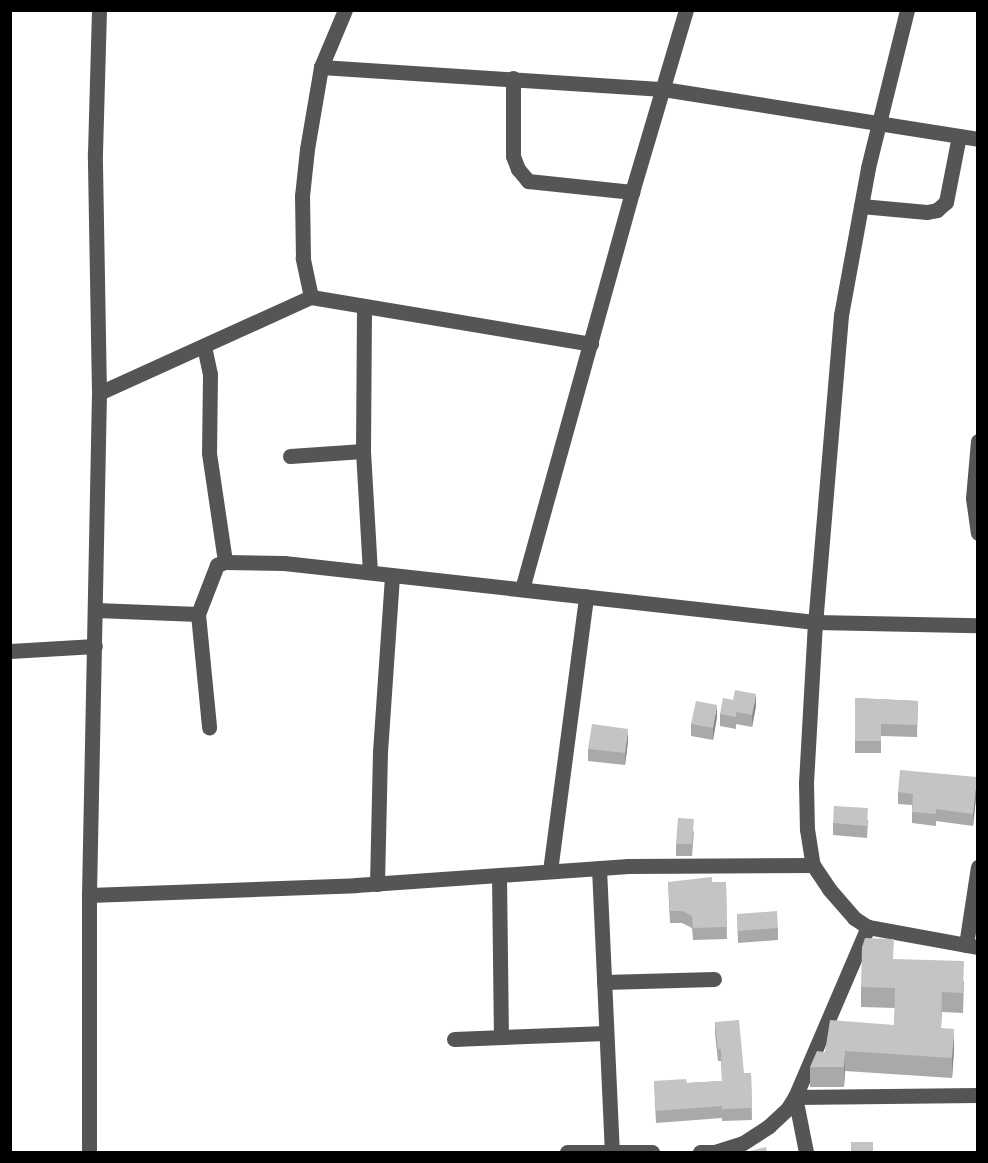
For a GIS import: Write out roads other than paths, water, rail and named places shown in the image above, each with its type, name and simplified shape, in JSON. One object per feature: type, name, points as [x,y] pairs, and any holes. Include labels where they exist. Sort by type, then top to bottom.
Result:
[{"type":"street","points":[[89,1152],[89,895],[99,393],[95,153],[99,10]]},
{"type":"street","points":[[311,297],[303,258],[302,196],[307,149],[321,67],[345,10]]},
{"type":"street","points":[[522,589],[632,192],[686,10]]},
{"type":"street","points":[[907,10],[878,124],[841,315],[815,622],[806,783],[807,829],[813,865],[844,908],[868,927],[972,946],[978,867]]},
{"type":"street","points":[[321,67],[663,89],[978,139]]},
{"type":"street","points":[[513,78],[513,156],[518,168],[528,181],[632,192]]},
{"type":"street","points":[[861,206],[927,212],[937,210],[946,202],[959,136]]},
{"type":"street","points":[[99,393],[311,297],[591,344]]},
{"type":"street","points":[[364,306],[363,451],[370,572]]},
{"type":"street","points":[[204,346],[210,374],[209,453],[225,562]]},
{"type":"street","points":[[978,441],[973,498],[978,533]]},
{"type":"street","points":[[290,456],[363,451]]},
{"type":"street","points":[[209,727],[198,614],[213,570],[225,562],[284,563],[815,622],[978,625]]},
{"type":"street","points":[[377,884],[380,752],[392,575]]},
{"type":"street","points":[[550,872],[586,596]]},
{"type":"street","points":[[96,610],[198,614]]},
{"type":"street","points":[[10,651],[95,646]]},
{"type":"street","points":[[89,895],[377,884],[599,868],[813,865]]},
{"type":"street","points":[[599,868],[612,1151]]},
{"type":"street","points":[[499,876],[501,1037]]},
{"type":"street","points":[[700,1152],[715,1152],[743,1143],[769,1126],[795,1097],[868,927]]},
{"type":"street","points":[[604,982],[714,979]]},
{"type":"street","points":[[454,1039],[606,1033]]},
{"type":"street","points":[[795,1097],[978,1095]]},
{"type":"street","points":[[795,1097],[806,1152]]},
{"type":"street","points":[[567,1152],[652,1152]]}]
